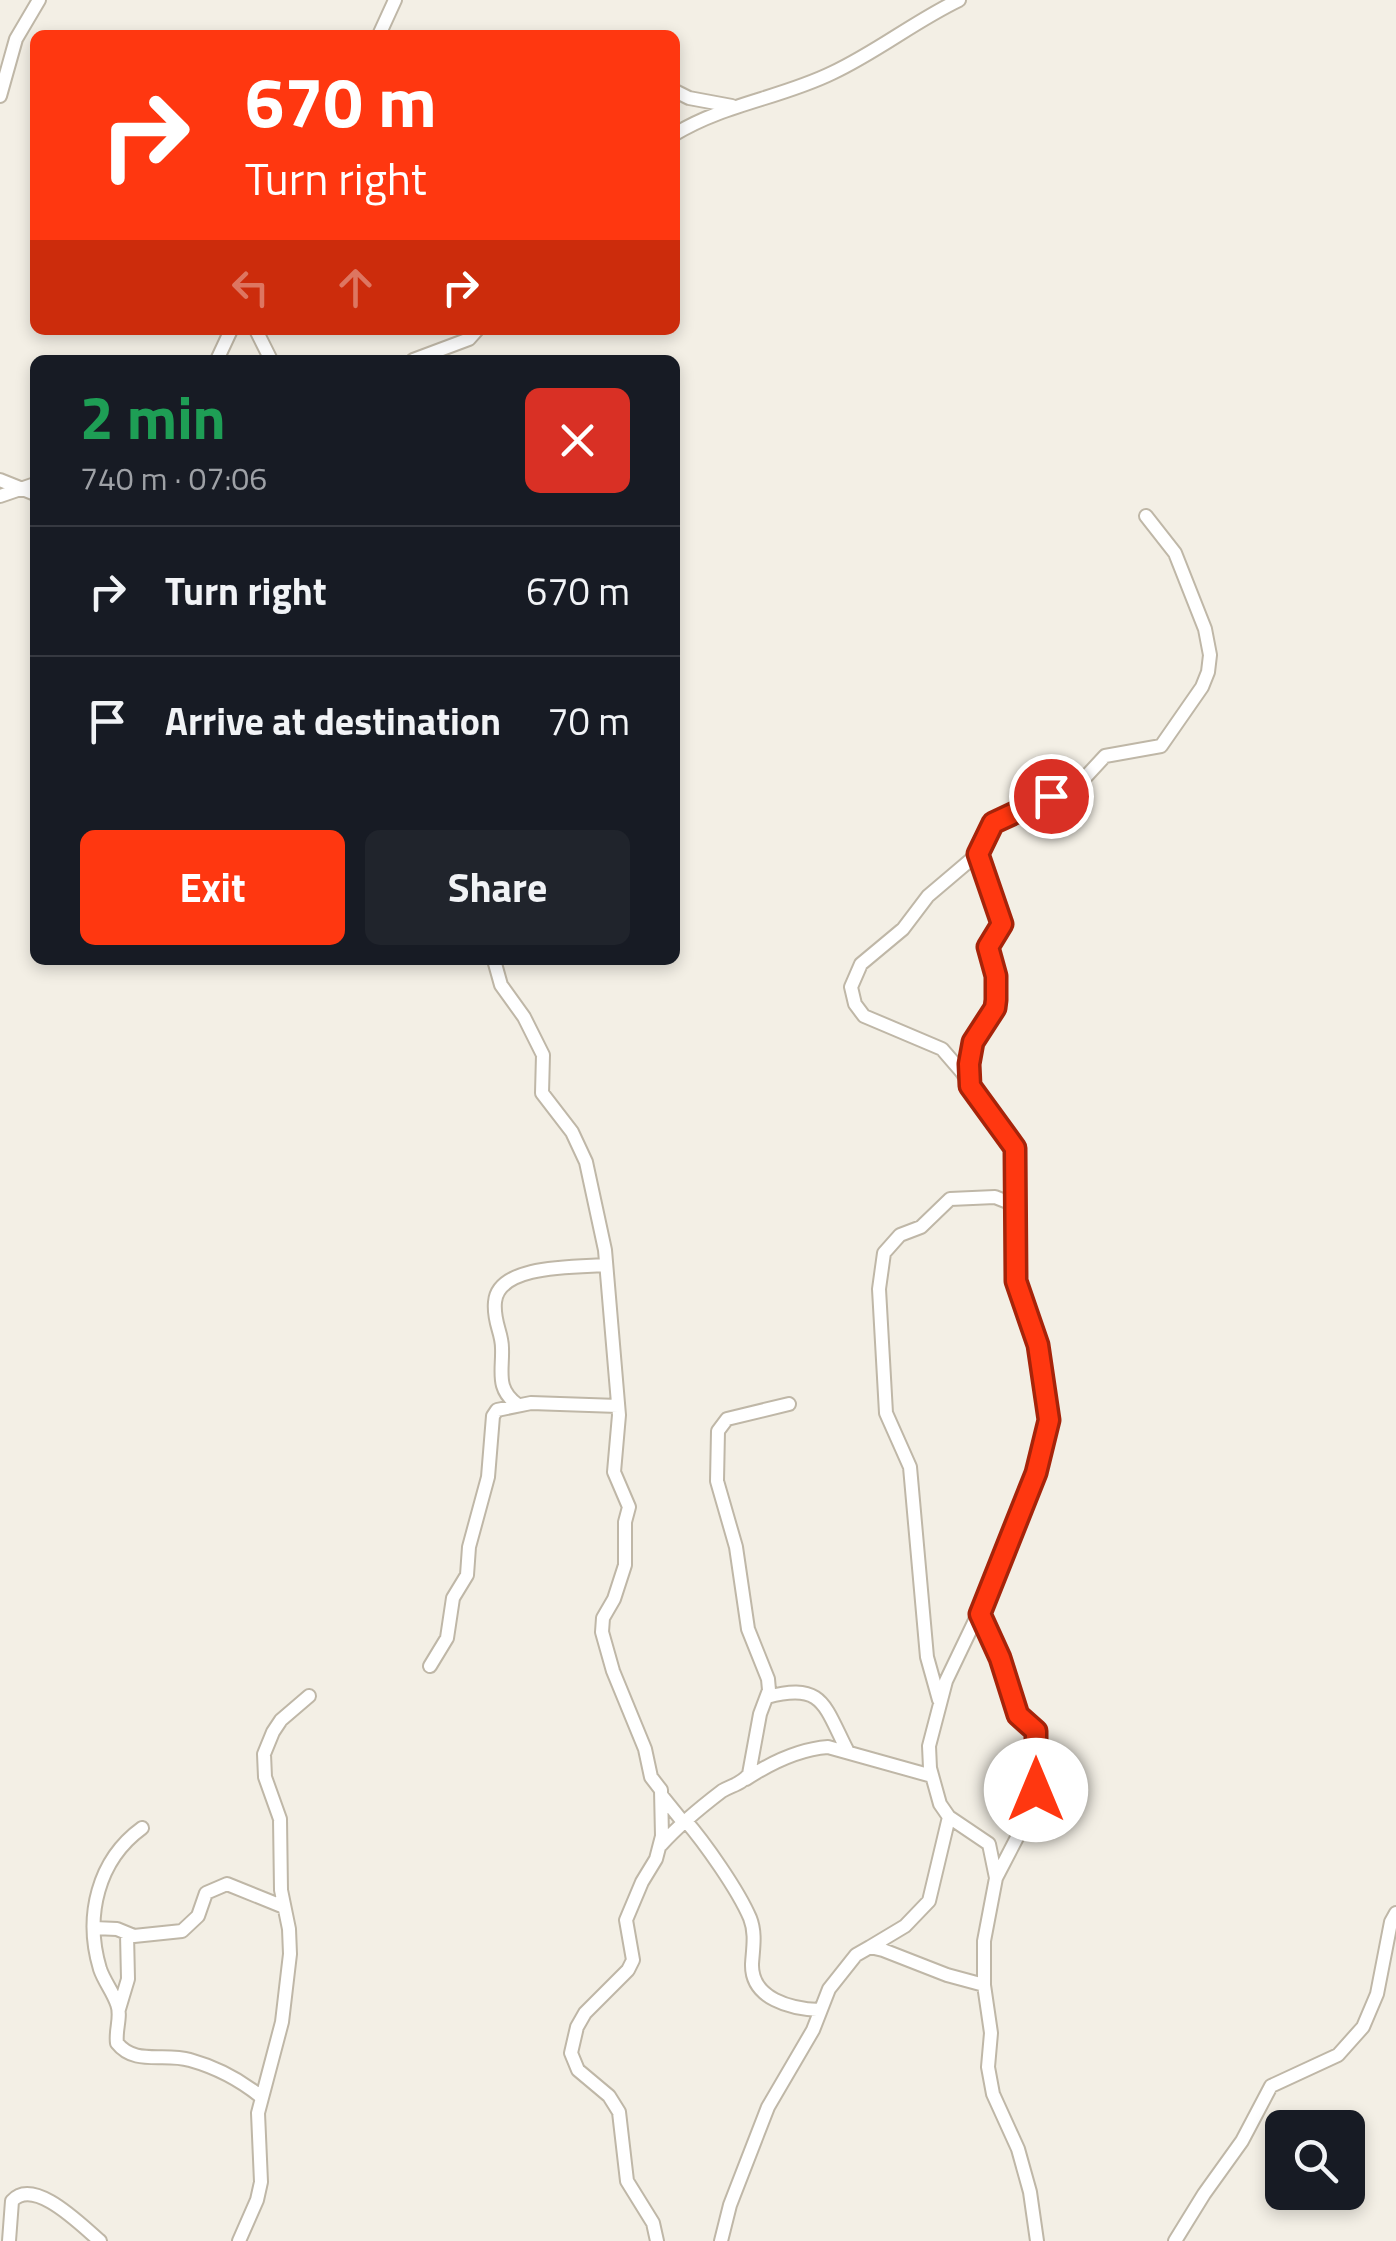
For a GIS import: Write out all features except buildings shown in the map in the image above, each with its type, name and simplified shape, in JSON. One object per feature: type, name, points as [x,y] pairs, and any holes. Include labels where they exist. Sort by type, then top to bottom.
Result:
[{"type":"street","points":[[0,96],[16,38],[39,0]]},
{"type":"street","points":[[381,30],[394,0]]},
{"type":"street","points":[[680,131],[697,120],[832,73],[959,0]]},
{"type":"street","points":[[680,94],[735,106]]},
{"type":"street","points":[[427,355],[473,335]]},
{"type":"street","points":[[0,480],[30,488]]},
{"type":"street","points":[[0,496],[30,488]]},
{"type":"street","points":[[996,1878],[989,1844],[949,1817],[940,1804],[932,1776],[930,1738],[950,1671],[980,1614],[1036,1473],[1048,1431],[1038,1345],[1016,1281],[1014,1143],[942,1049],[864,1016],[851,987],[861,964],[903,929],[928,896],[978,854],[993,823],[1080,783],[1105,756],[1160,746],[1202,687],[1210,655],[1204,629],[1175,552],[1146,516]]},
{"type":"street","points":[[970,1086],[973,1042],[995,1008],[996,976],[988,947],[1002,924],[978,854]]},
{"type":"street","points":[[495,965],[500,985],[524,1017],[543,1055],[542,1093],[572,1132],[586,1162],[597,1202],[618,1406],[614,1472],[629,1507],[625,1522],[626,1553],[614,1598],[603,1618],[602,1632],[613,1670],[644,1749],[647,1767],[662,1796],[742,1900],[751,1921],[751,1968],[758,1989],[773,2000],[820,2010]]},
{"type":"street","points":[[939,1704],[927,1657],[910,1468],[886,1413],[881,1259],[900,1235],[922,1227],[950,1199],[995,1196],[1016,1205]]},
{"type":"street","points":[[518,1405],[507,1394],[499,1375],[502,1344],[495,1326],[498,1288],[507,1279],[522,1274],[606,1265]]},
{"type":"street","points":[[746,1779],[767,1698],[768,1679],[748,1630],[736,1547],[718,1480],[716,1442],[726,1419],[789,1404]]},
{"type":"street","points":[[430,1666],[447,1638],[453,1598],[467,1574],[488,1477],[493,1416],[498,1410],[518,1405],[618,1406]]},
{"type":"street","points":[[980,1614],[1000,1658],[1018,1715],[1036,1731],[1035,1806],[996,1878],[984,1941],[984,1985],[991,2032],[988,2068],[993,2094],[1018,2149],[1033,2206],[1037,2241]]},
{"type":"street","points":[[767,1698],[796,1690],[808,1694],[828,1713],[846,1750]]},
{"type":"street","points":[[239,2241],[261,2182],[260,2096],[282,2022],[290,1940],[280,1876],[280,1818],[268,1790],[264,1754],[272,1732],[294,1706],[309,1696]]},
{"type":"street","points":[[657,2241],[653,2223],[627,2181],[620,2112],[609,2096],[578,2070],[571,2052],[585,2013],[628,1970],[632,1960],[626,1920],[661,1844],[719,1794],[764,1767],[812,1749],[846,1750],[932,1776]]},
{"type":"street","points":[[661,1844],[662,1796]]},
{"type":"street","points":[[721,2241],[730,2205],[768,2107],[813,2030],[835,1980],[862,1950],[905,1926],[929,1900],[949,1817]]},
{"type":"street","points":[[119,2009],[101,1972],[94,1928],[101,1880],[114,1855],[142,1828]]},
{"type":"street","points":[[94,1928],[117,1929],[127,1934],[168,1934],[186,1929],[198,1916],[206,1893],[226,1884],[284,1907]]},
{"type":"street","points":[[1175,2241],[1242,2142],[1271,2086],[1338,2056],[1363,2027],[1378,1994],[1396,1913]]},
{"type":"street","points":[[127,1934],[128,1979],[115,2038],[123,2051],[137,2058],[173,2056],[189,2060],[238,2081],[260,2096]]},
{"type":"street","points":[[870,1948],[984,1985]]},
{"type":"street","points":[[9,2241],[12,2201],[18,2194],[28,2193],[76,2219],[100,2241]]},
{"type":"route","points":[[1036,1790],[1036,1731],[1020,1720],[1000,1658],[980,1614],[1036,1473],[1049,1420],[1038,1345],[1016,1281],[1014,1143],[970,1086],[969,1064],[973,1042],[995,1008],[996,976],[987,952],[1002,924],[978,854],[993,823],[1051,796]]}]
